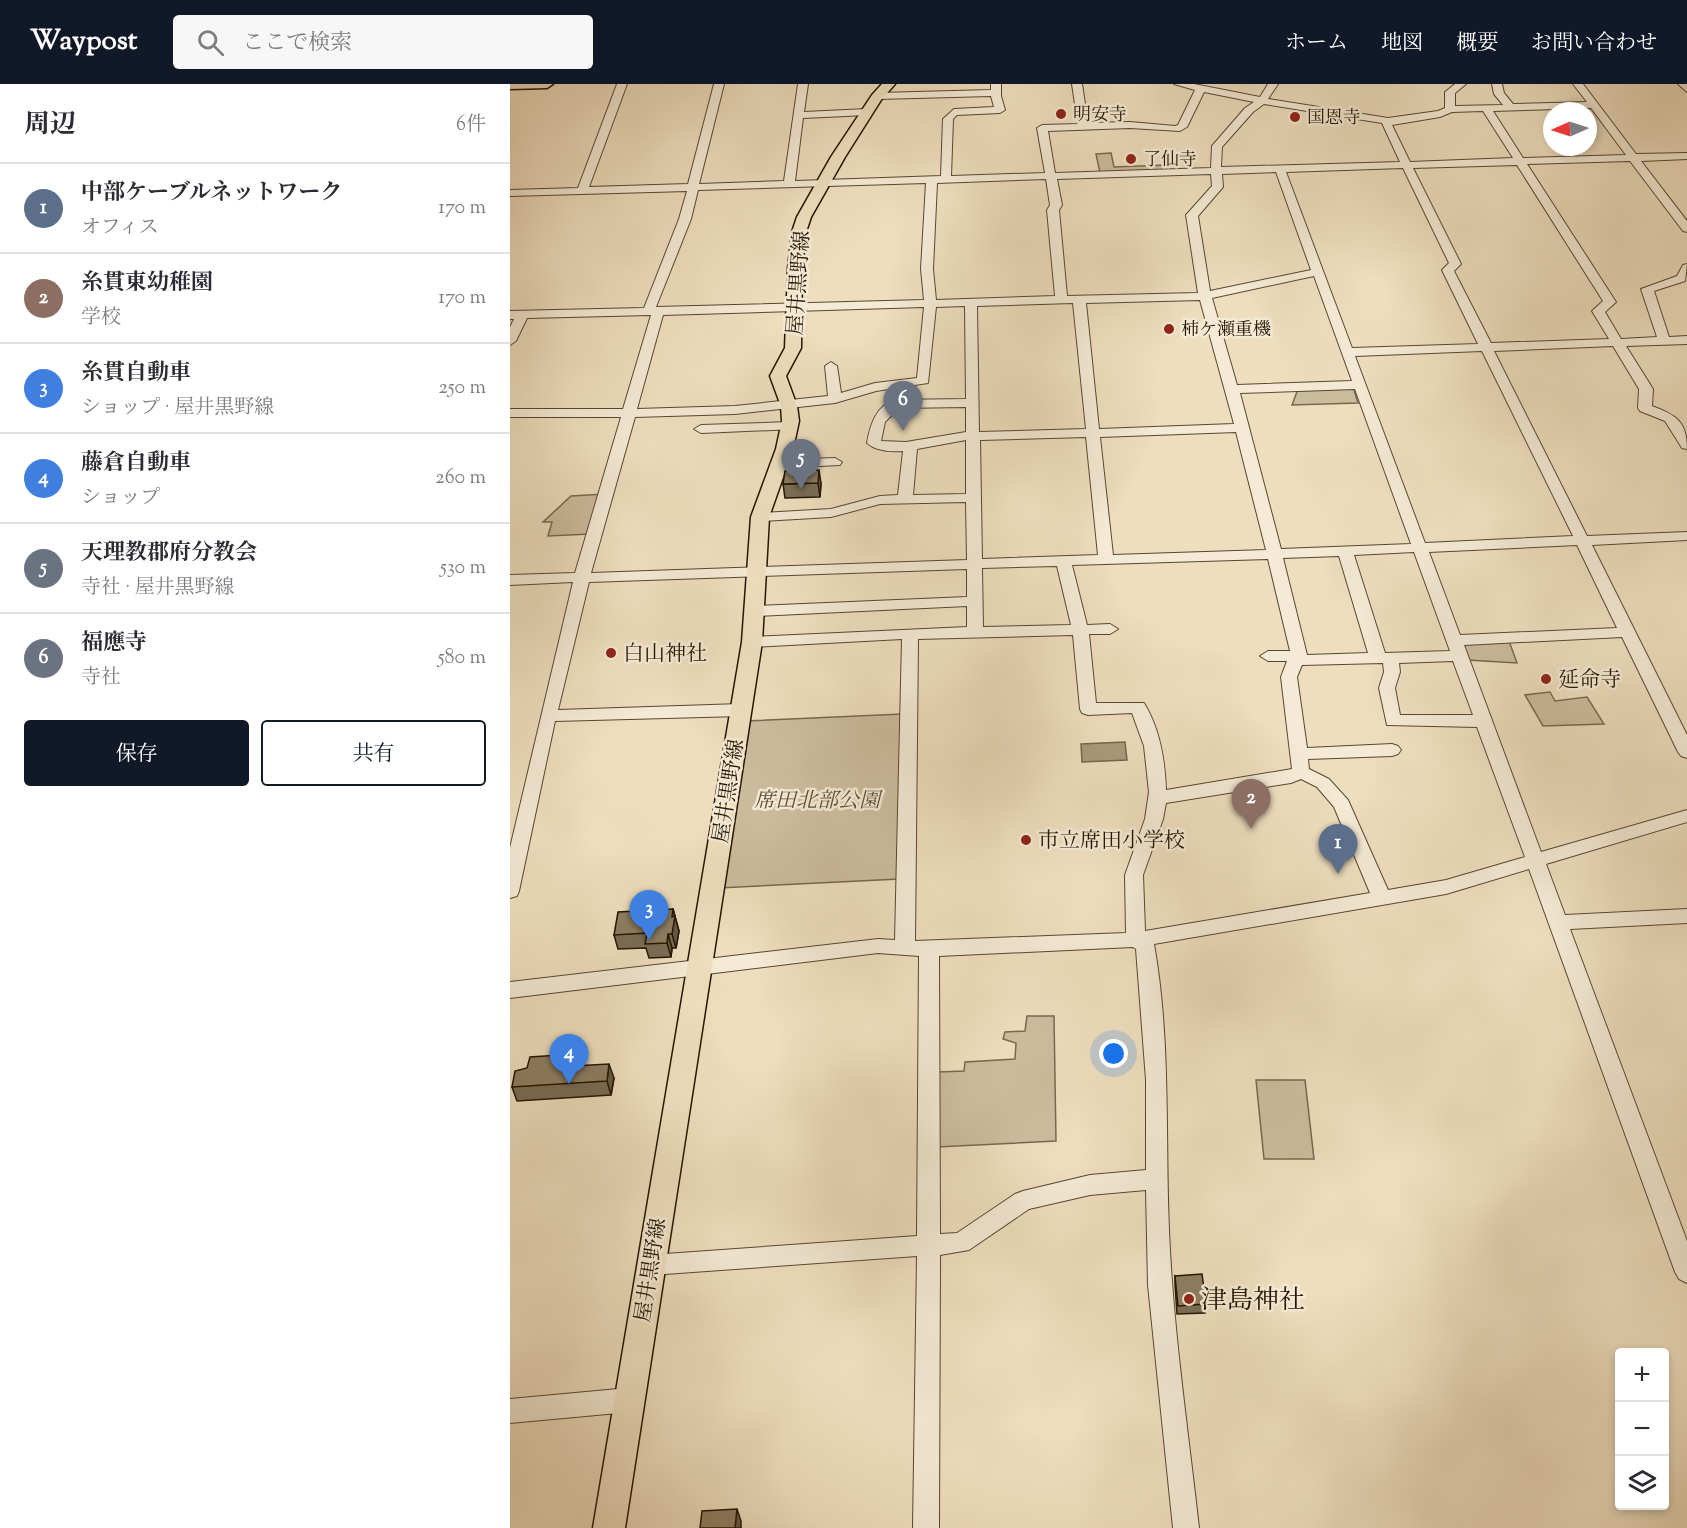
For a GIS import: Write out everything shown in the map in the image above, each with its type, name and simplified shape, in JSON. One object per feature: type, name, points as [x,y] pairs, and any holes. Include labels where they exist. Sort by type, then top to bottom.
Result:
[{"type":"main road","points":[[511,86],[547,84]]},
{"type":"main road","name":"屋井黒野線","points":[[609,1528],[752,642],[756,611],[760,517],[777,464],[787,447],[789,416],[778,376],[793,348],[795,269],[799,232],[804,217],[823,183],[878,97]]},
{"type":"street","points":[[583,190],[622,84]]},
{"type":"street","points":[[510,891],[548,716],[582,577],[630,413],[653,312],[694,187],[719,84]]},
{"type":"street","points":[[789,184],[803,84]]},
{"type":"street","points":[[1077,84],[1083,126]]},
{"type":"street","points":[[1179,84],[1262,101],[1388,121],[1440,114],[1450,109],[1543,106]]},
{"type":"street","points":[[1273,84],[1262,101],[1249,110],[1217,146],[1215,156],[1218,187],[1192,214],[1205,296],[1232,389],[1299,658]]},
{"type":"street","points":[[1450,109],[1450,92],[1461,84]]},
{"type":"street","points":[[1497,84],[1500,94],[1510,107]]},
{"type":"street","points":[[1578,84],[1591,102]]},
{"type":"street","points":[[1683,84],[1687,89]]},
{"type":"street","points":[[799,115],[878,97],[996,88],[1000,110],[954,112],[948,119],[946,179]]},
{"type":"street","points":[[1061,300],[1052,176],[1042,128],[1130,125],[1176,129],[1182,127],[1200,89]]},
{"type":"street","points":[[1487,109],[1610,302],[1598,310],[1646,389],[1645,408],[1670,417],[1687,445]]},
{"type":"street","points":[[1597,110],[1687,229]]},
{"type":"street","points":[[1388,121],[1387,124],[1455,264],[1448,270],[1687,752]]},
{"type":"street","points":[[510,193],[1687,156]]},
{"type":"street","points":[[1280,169],[1483,721],[1560,922],[1571,961],[1687,1272]]},
{"type":"street","points":[[701,429],[789,416],[875,387],[923,380],[930,304],[927,269],[932,179]]},
{"type":"street","points":[[510,341],[516,315],[1205,296],[1318,272]]},
{"type":"street","points":[[1664,340],[1647,289],[1685,275]]},
{"type":"street","points":[[1079,299],[1106,559]]},
{"type":"street","points":[[972,302],[975,633]]},
{"type":"street","points":[[1348,352],[1687,340]]},
{"type":"street","points":[[828,375],[835,399]]},
{"type":"street","points":[[1232,389],[1359,385]]},
{"type":"street","points":[[893,386],[895,404]]},
{"type":"street","points":[[972,403],[895,404],[878,421],[874,443],[881,446],[910,446],[957,436],[1241,428]]},
{"type":"street","points":[[510,412],[630,413],[735,410],[789,416]]},
{"type":"street","points":[[905,499],[910,446]]},
{"type":"street","points":[[777,464],[835,462]]},
{"type":"street","points":[[760,517],[831,513],[880,500],[972,498]]},
{"type":"street","points":[[510,580],[1273,554],[1687,536]]},
{"type":"street","points":[[1345,550],[1384,658],[1392,672],[1387,688],[1393,721],[1483,721]]},
{"type":"street","points":[[1063,560],[1080,629],[1088,709],[1138,707],[1147,722],[1157,777],[1158,798],[1155,817],[1134,875],[1136,940]]},
{"type":"street","points":[[756,611],[974,601]]},
{"type":"street","points":[[752,642],[1110,629]]},
{"type":"street","points":[[1268,656],[1384,658],[1457,648],[1628,632]]},
{"type":"street","points":[[905,949],[910,635]]},
{"type":"street","points":[[1158,798],[1291,777],[1300,763],[1290,677],[1295,662],[1299,658]]},
{"type":"street","points":[[548,716],[741,710]]},
{"type":"street","points":[[1300,763],[1392,750]]},
{"type":"street","points":[[1300,763],[1342,804],[1382,898]]},
{"type":"street","points":[[510,990],[878,946],[929,949],[1136,940],[1446,887],[1687,816]]},
{"type":"street","points":[[1560,922],[1687,916]]},
{"type":"street","points":[[1136,940],[1145,945],[1157,1080],[1160,1285],[1186,1528]]},
{"type":"street","points":[[926,1528],[929,949]]},
{"type":"street","points":[[651,1265],[961,1243],[1023,1201],[1090,1185],[1157,1179]]},
{"type":"street","points":[[510,1411],[629,1400]]},
{"type":"green space","points":[[1111,153],[1114,167],[1166,165],[1167,170],[1100,173],[1096,154]]},
{"type":"green space","points":[[1353,387],[1358,403],[1292,405],[1298,389]]},
{"type":"green space","points":[[605,494],[590,534],[548,536],[552,522],[543,522],[571,496]]},
{"type":"green space","points":[[1509,641],[1517,663],[1467,660],[1463,646],[1468,643]]},
{"type":"green space","points":[[1550,692],[1555,701],[1587,697],[1604,724],[1543,726],[1525,695]]},
{"type":"green space","name":"席田北部公園","points":[[902,714],[899,879],[719,888],[745,721]]},
{"type":"green space","points":[[1027,1016],[1054,1016],[1056,1141],[937,1147],[938,1072],[964,1071],[965,1062],[1015,1059],[1016,1043],[1003,1039],[1005,1032],[1025,1031]]},
{"type":"green space","points":[[1256,1080],[1305,1080],[1314,1159],[1264,1159]]},
{"type":"shaded area","points":[[1125,742],[1127,760],[1082,762],[1081,744]]},
{"type":"building","points":[[819,470],[818,483],[783,484],[785,471]]},
{"type":"building","points":[[673,909],[672,917],[675,916],[672,934],[668,934],[667,943],[645,944],[647,933],[614,935],[618,912]]},
{"type":"building","points":[[574,1054],[572,1066],[609,1064],[607,1081],[512,1087],[515,1071],[527,1068],[530,1057]]},
{"type":"building","name":"津島神社","points":[[1202,1274],[1206,1304],[1178,1306],[1175,1276]]},
{"type":"building","points":[[737,1509],[735,1528],[700,1528],[702,1511]]},
{"type":"place","name":"明安寺","points":[[1061,114]]},
{"type":"place","name":"国恩寺","points":[[1295,117]]},
{"type":"place","name":"了仙寺","points":[[1131,159]]},
{"type":"place","name":"柿ケ瀬重機","points":[[1169,329]]},
{"type":"place","name":"福應寺","points":[[903,431]]},
{"type":"place","name":"天理教郡府分教会","points":[[801,489]]},
{"type":"place","name":"白山神社","points":[[611,653]]},
{"type":"place","name":"延命寺","points":[[1546,679]]},
{"type":"place","name":"糸貫東幼稚園","points":[[1251,829]]},
{"type":"place","name":"市立席田小学校","points":[[1026,840]]},
{"type":"place","name":"中部ケーブルネットワーク","points":[[1338,874]]},
{"type":"place","name":"糸貫自動車","points":[[649,940]]},
{"type":"place","name":"藤倉自動車","points":[[569,1084]]},
{"type":"place","name":"津島神社","points":[[1189,1299]]}]
